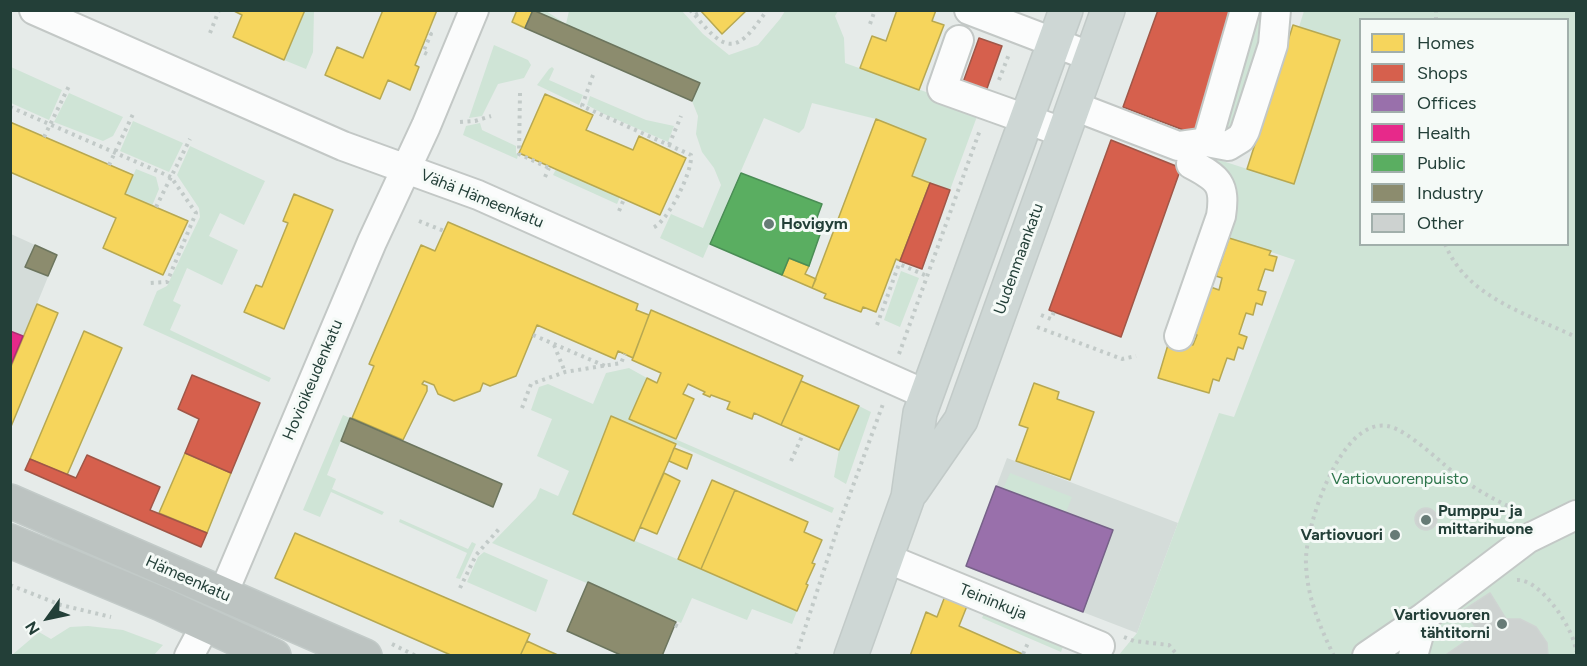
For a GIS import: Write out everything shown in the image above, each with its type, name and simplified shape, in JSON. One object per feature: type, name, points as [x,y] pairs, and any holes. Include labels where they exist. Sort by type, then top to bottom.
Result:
[{"type":"highway","name":"Hämeenkatu","points":[[10,501],[365,656]]},
{"type":"highway","name":"Hämeenkatu","points":[[10,541],[206,624],[274,656]]},
{"type":"main road","name":"Uudenmaankatu","points":[[851,656],[908,497],[920,413],[1066,10]]},
{"type":"main road","name":"Uudenmaankatu","points":[[908,497],[961,420],[1108,10]]},
{"type":"street","name":"Vähä Hämeenkatu","points":[[34,10],[343,146],[478,195],[927,395]]},
{"type":"street","name":"Hovioikeudenkatu","points":[[223,594],[375,234],[426,126],[474,10]]},
{"type":"street","points":[[969,10],[1092,57]]},
{"type":"street","points":[[1199,153],[1245,10]]},
{"type":"street","points":[[959,40],[942,89],[1026,119],[1070,119],[1199,153],[1228,146],[1240,138],[1245,131],[1273,45],[1276,10]]},
{"type":"street","points":[[1179,336],[1221,216],[1224,200],[1220,186],[1199,153]]},
{"type":"street","points":[[1367,656],[1424,617],[1527,539],[1568,525]]},
{"type":"street","name":"Teininkuja","points":[[886,558],[1107,640]]},
{"type":"street","points":[[1413,656],[1424,617]]},
{"type":"street","points":[[189,656],[206,624]]},
{"type":"path","points":[[210,33],[219,10]]},
{"type":"path","points":[[690,10],[711,36],[726,43],[736,44],[748,37],[767,10]]},
{"type":"path","points":[[870,24],[875,10]]},
{"type":"path","points":[[695,15],[702,12]]},
{"type":"path","points":[[903,340],[1017,30]]},
{"type":"path","points":[[428,33],[431,34],[423,52],[429,55]]},
{"type":"path","points":[[593,75],[582,106],[691,155],[692,163],[682,188],[661,223],[652,228]]},
{"type":"path","points":[[44,137],[69,86]]},
{"type":"path","points":[[520,93],[519,154],[549,167],[545,177]]},
{"type":"path","points":[[10,107],[171,177],[196,213],[167,282],[148,283]]},
{"type":"path","points":[[109,165],[133,114]]},
{"type":"path","points":[[460,122],[475,121],[491,116]]},
{"type":"path","points":[[669,145],[681,116]]},
{"type":"path","points":[[156,207],[190,139]]},
{"type":"path","points":[[619,210],[624,199]]},
{"type":"path","points":[[420,221],[444,231]]},
{"type":"path","points":[[1446,246],[1450,256],[1469,280],[1492,298],[1576,337]]},
{"type":"path","points":[[877,325],[898,262],[927,276]]},
{"type":"path","points":[[1041,315],[1052,319],[1054,312]]},
{"type":"path","points":[[1037,327],[1122,359],[1136,356]]},
{"type":"path","points":[[533,335],[606,366]]},
{"type":"path","points":[[554,344],[565,372]]},
{"type":"path","points":[[522,408],[531,384],[565,372],[621,363],[625,354]]},
{"type":"path","points":[[796,656],[839,524],[882,407]]},
{"type":"path","points":[[1334,656],[1324,636],[1310,595],[1305,563],[1311,524],[1325,486],[1340,457],[1356,438],[1370,427],[1386,426],[1402,431],[1464,481],[1496,501],[1568,525]]},
{"type":"path","points":[[791,461],[803,434]]},
{"type":"path","points":[[460,588],[476,555],[500,529]]},
{"type":"path","points":[[1515,580],[1524,580],[1556,609],[1576,642],[1576,652]]},
{"type":"path","points":[[19,588],[22,582]]},
{"type":"path","points":[[10,585],[61,605]]},
{"type":"path","points":[[36,595],[40,588]]},
{"type":"path","points":[[675,625],[681,628]]},
{"type":"path","points":[[1107,640],[1169,645],[1178,656]]},
{"type":"path","points":[[1023,654],[1029,642]]},
{"type":"shaded area","points":[[11,234],[57,255],[11,367]]},
{"type":"shaded area","points":[[1007,458],[1178,523],[1137,633],[966,567]]},
{"type":"green space","points":[[305,11],[314,11],[313,52],[306,69],[284,60]]},
{"type":"green space","points":[[535,11],[546,11],[566,24],[569,11],[682,11],[703,34],[729,55],[758,45],[785,11],[838,11],[835,16],[844,38],[845,63],[979,111],[950,190],[912,176],[926,139],[876,119],[812,103],[804,128],[799,133],[764,118],[703,258],[660,238],[671,214],[703,228],[721,185],[714,168],[702,152],[696,134],[698,116],[692,101],[700,83]]},
{"type":"green space","points":[[1253,11],[1266,11],[1269,37],[1236,131],[1223,131]]},
{"type":"green space","name":"Vartiovuorenpuisto","points":[[1304,11],[1576,11],[1576,655],[1118,656],[1137,633],[1219,413],[1234,417],[1295,260],[1229,238],[1221,262],[1214,260],[1207,156],[1294,184],[1340,40],[1299,27]]},
{"type":"green space","points":[[494,45],[528,60],[531,65],[524,78],[498,84],[482,116],[469,118]]},
{"type":"green space","points":[[11,67],[62,90],[49,120],[11,103]]},
{"type":"green space","points":[[552,67],[554,69],[549,80],[583,95],[579,105],[537,85]]},
{"type":"green space","points":[[69,93],[123,117],[113,136],[103,141],[54,122]]},
{"type":"green space","points":[[590,96],[646,120],[674,126],[668,142],[587,105]]},
{"type":"green space","points":[[133,121],[183,143],[169,172],[120,151]]},
{"type":"green space","points":[[480,123],[482,130],[516,146],[517,159],[463,135],[466,126]]},
{"type":"green space","points":[[190,146],[265,181],[244,225],[220,213],[209,236],[238,250],[222,285],[187,268],[173,301],[181,305],[170,330],[271,378],[269,382],[143,325],[157,291],[167,286],[200,217],[199,208],[177,175]]},
{"type":"green space","points":[[136,169],[156,177],[159,189],[152,206],[125,194]]},
{"type":"green space","points":[[556,169],[620,197],[617,204],[553,175]]},
{"type":"green space","points":[[901,271],[919,278],[900,327],[884,320]]},
{"type":"green space","points":[[629,368],[647,378],[629,419],[834,508],[832,513],[611,416],[573,514],[797,611],[792,624],[752,609],[747,620],[692,598],[681,623],[492,543],[536,498],[540,488],[558,496],[569,471],[537,456],[552,419],[531,410],[539,387],[548,384],[593,404],[606,373]]},
{"type":"green space","points":[[859,406],[871,412],[846,484],[834,477],[839,450]]},
{"type":"green space","points":[[343,415],[350,418],[327,475],[336,479],[332,489],[384,512],[382,515],[331,492],[320,517],[303,510]]},
{"type":"green space","points":[[1010,473],[1072,497],[1066,512],[1003,489]]},
{"type":"green space","points":[[400,519],[468,549],[472,542],[476,544],[460,579],[456,578],[467,553],[399,522]]},
{"type":"green space","points":[[484,552],[548,580],[536,612],[467,582],[478,557]]},
{"type":"green space","points":[[988,604],[1066,638],[1061,652],[982,618]]},
{"type":"green space","points":[[88,626],[123,630],[163,645],[154,655],[12,655],[39,632],[51,639],[70,627]]},
{"type":"building: Homes","points":[[232,10],[305,10],[284,60],[233,37],[242,15]]},
{"type":"building: Homes","points":[[383,10],[437,10],[415,65],[419,67],[410,90],[388,80],[380,99],[325,75],[337,47],[363,58]]},
{"type":"building: Homes","points":[[517,10],[533,10],[525,28],[512,22]]},
{"type":"building: Homes","points":[[700,10],[747,10],[722,34]]},
{"type":"building: Homes","points":[[897,10],[936,10],[932,21],[944,25],[919,90],[860,68],[872,36],[886,41]]},
{"type":"building: Homes","points":[[1293,25],[1340,40],[1294,184],[1247,169]]},
{"type":"building: Homes","points":[[545,94],[593,115],[586,130],[633,150],[639,136],[686,158],[660,215],[519,153]]},
{"type":"building: Homes","points":[[876,119],[926,139],[912,176],[930,183],[900,261],[896,259],[876,312],[863,307],[861,312],[824,298],[826,294],[812,288]]},
{"type":"building: Homes","points":[[10,122],[133,175],[125,194],[188,221],[163,275],[103,248],[116,218],[10,172]]},
{"type":"building: Homes","points":[[294,194],[333,210],[284,329],[244,312],[256,285],[262,287],[288,223],[283,221]]},
{"type":"building: Homes","points":[[448,222],[638,304],[636,310],[649,315],[633,358],[618,351],[615,359],[537,325],[516,376],[490,386],[483,383],[480,391],[454,401],[438,394],[434,385],[424,381],[422,384],[427,386],[427,391],[403,440],[352,418],[374,366],[369,364],[421,245],[435,251]]},
{"type":"building: Homes","points":[[1229,238],[1271,251],[1269,255],[1277,257],[1273,271],[1265,269],[1258,290],[1266,292],[1262,305],[1256,303],[1253,315],[1246,313],[1239,334],[1247,337],[1243,349],[1238,347],[1234,360],[1227,358],[1219,381],[1213,379],[1209,393],[1158,378],[1170,338],[1193,345],[1197,335],[1189,332],[1205,285],[1219,290],[1222,278],[1216,276]]},
{"type":"building: Homes","points":[[789,258],[809,266],[805,274],[816,279],[812,288],[782,275]]},
{"type":"building: Homes","points":[[37,304],[58,313],[10,429],[10,369]]},
{"type":"building: Homes","points":[[651,310],[803,376],[781,425],[754,413],[752,419],[727,409],[730,402],[703,394],[705,392],[688,384],[683,394],[694,399],[676,439],[629,419],[647,378],[657,383],[661,373],[632,360]]},
{"type":"building: Homes","points":[[84,331],[122,348],[67,475],[30,459]]},
{"type":"building: Homes","points":[[801,381],[859,406],[839,450],[781,425]]},
{"type":"building: Homes","points":[[1034,383],[1059,392],[1057,399],[1094,412],[1070,480],[1016,461],[1028,428],[1019,425]]},
{"type":"building: Homes","points":[[611,416],[676,444],[634,541],[573,514]]},
{"type":"building: Homes","points":[[674,448],[692,455],[687,469],[669,461]]},
{"type":"building: Homes","points":[[185,453],[231,473],[207,533],[159,513]]},
{"type":"building: Homes","points":[[664,473],[680,481],[657,534],[640,527]]},
{"type":"building: Homes","points":[[712,480],[735,490],[701,569],[678,559]]},
{"type":"building: Homes","points":[[735,490],[808,522],[804,532],[822,540],[797,611],[701,569]]},
{"type":"building: Homes","points":[[295,533],[530,634],[520,656],[453,656],[275,578]]},
{"type":"building: Homes","points":[[945,596],[967,606],[959,626],[1027,656],[910,656],[926,612],[937,617]]},
{"type":"building: Homes","points":[[527,641],[542,648],[560,656],[520,656]]},
{"type":"building: Shops","points":[[1158,10],[1238,10],[1194,134],[1123,107]]},
{"type":"building: Shops","points":[[979,38],[1002,46],[984,97],[961,88]]},
{"type":"building: Shops","points":[[1111,140],[1181,168],[1121,337],[1049,310]]},
{"type":"building: Shops","points":[[930,183],[950,190],[922,269],[900,261]]},
{"type":"building: Shops","points":[[192,375],[260,403],[231,473],[185,453],[199,419],[178,409]]},
{"type":"building: Shops","points":[[87,455],[160,487],[150,510],[207,533],[201,547],[25,470],[30,459],[76,478]]},
{"type":"building: Offices","points":[[996,486],[1113,530],[1083,612],[966,566]]},
{"type":"building: Health","points":[[10,331],[23,336],[10,367]]},
{"type":"building: Public","name":"Hovigym","points":[[741,173],[822,204],[815,223],[823,226],[809,266],[789,258],[782,275],[710,244]]},
{"type":"building: Industry","points":[[533,10],[700,83],[692,101],[525,28]]},
{"type":"building: Industry","points":[[35,245],[57,255],[48,276],[25,267]]},
{"type":"building: Industry","points":[[350,418],[502,484],[493,507],[341,441]]},
{"type":"building: Industry","points":[[588,582],[676,622],[662,656],[623,656],[567,631]]},
{"type":"building: Other","name":"Pumppu- ja mittarihuone","points":[[1426,508],[1434,511],[1437,519],[1434,527],[1426,530],[1418,527],[1415,519],[1418,511]]},
{"type":"building: Other","name":"Vartiovuoren tähtitorni","points":[[1490,593],[1506,619],[1520,619],[1536,627],[1547,643],[1548,656],[1444,656],[1479,632],[1464,610]]},
{"type":"place","name":"Hovigym","points":[[769,224]]},
{"type":"place","name":"Pumppu- ja mittarihuone","points":[[1426,520]]},
{"type":"place","name":"Vartiovuori","points":[[1395,535]]},
{"type":"place","name":"Vartiovuoren tähtitorni","points":[[1502,624]]}]
